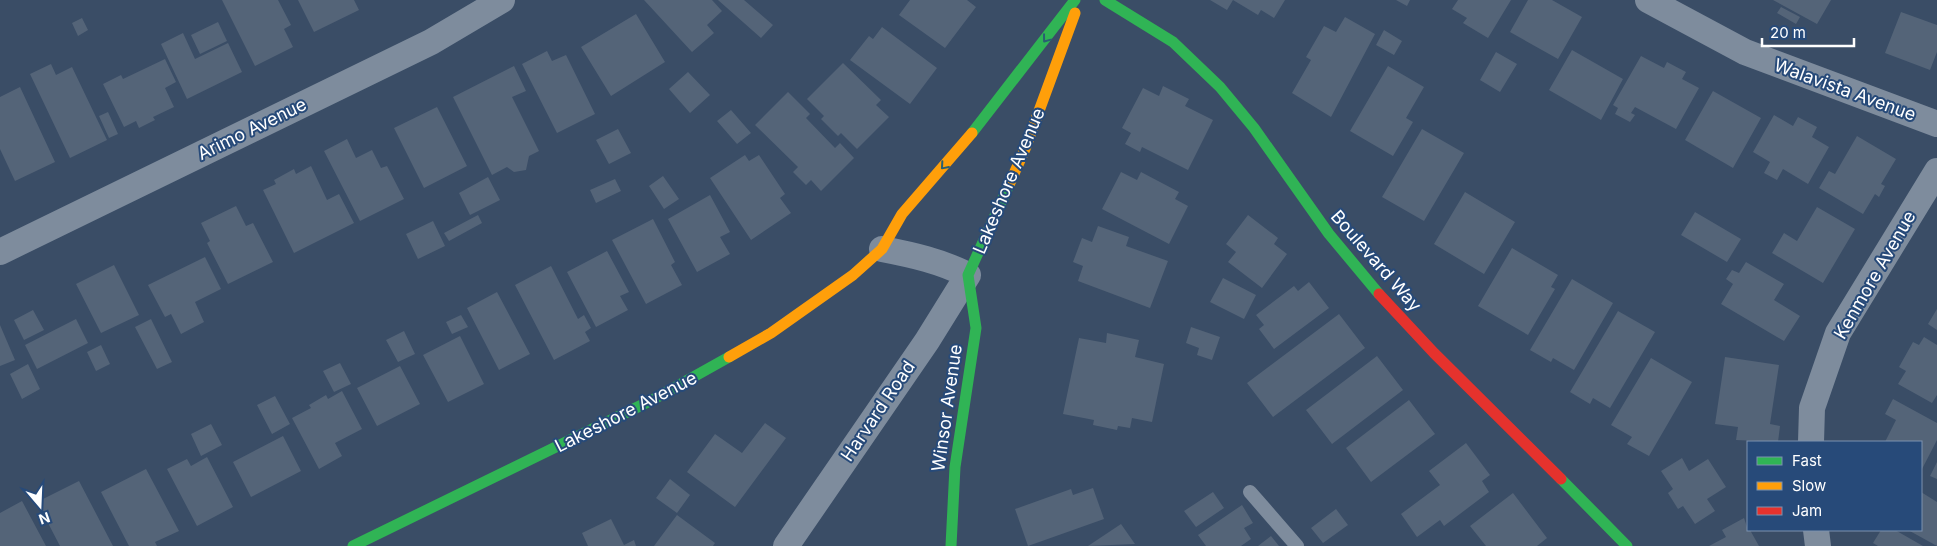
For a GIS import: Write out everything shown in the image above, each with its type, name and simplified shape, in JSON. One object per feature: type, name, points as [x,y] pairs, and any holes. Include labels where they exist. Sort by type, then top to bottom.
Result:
[{"type":"street","name":"Arimo Avenue","points":[[0,252],[431,42],[502,0]]},
{"type":"street","name":"Lakeshore Avenue","points":[[353,546],[654,399],[712,368],[771,333],[853,274],[882,249],[902,214],[986,118],[1075,0]]},
{"type":"street","name":"Lakeshore Avenue","points":[[882,249],[936,260],[968,275],[1000,210],[1080,0]]},
{"type":"street","name":"Boulevard Way","points":[[1105,0],[1181,49],[1225,92],[1272,150],[1316,218],[1374,287],[1437,357],[1579,495],[1626,546]]},
{"type":"street","name":"Walavista Avenue","points":[[1648,0],[1745,52],[1937,124]]},
{"type":"street","name":"Kenmore Avenue","points":[[1811,441],[1812,408],[1838,333],[1937,171]]},
{"type":"street","name":"Harvard Road","points":[[786,546],[927,341],[968,275]]},
{"type":"street","name":"Winsor Avenue","points":[[951,546],[955,467],[976,328],[968,275]]},
{"type":"street","points":[[1816,531],[1818,546]]},
{"type":"lane","points":[[1250,492],[1297,546]]},
{"type":"building","points":[[222,0],[278,0],[291,25],[284,29],[293,47],[255,66]]},
{"type":"building","points":[[298,0],[354,0],[359,10],[314,32]]},
{"type":"building","points":[[644,0],[712,0],[722,11],[707,25],[714,33],[692,52]]},
{"type":"building","points":[[718,0],[744,0],[773,25],[761,38]]},
{"type":"building","points":[[910,0],[967,0],[976,7],[945,48],[899,15]]},
{"type":"building","points":[[1210,0],[1233,0],[1227,10]]},
{"type":"building","points":[[1233,0],[1285,0],[1274,18],[1261,10],[1258,15]]},
{"type":"building","points":[[1396,0],[1410,0],[1407,6]]},
{"type":"building","points":[[1458,0],[1511,0],[1488,38],[1463,23],[1467,18],[1452,9]]},
{"type":"building","points":[[1528,0],[1552,0],[1582,17],[1558,59],[1510,32]]},
{"type":"building","points":[[1773,0],[1831,0],[1817,24]]},
{"type":"building","points":[[1781,7],[1800,17],[1796,24],[1777,13]]},
{"type":"building","points":[[1901,12],[1937,25],[1937,52],[1930,70],[1885,53]]},
{"type":"building","points":[[636,14],[665,62],[611,96],[581,47]]},
{"type":"building","points":[[1345,17],[1375,34],[1331,117],[1292,93],[1311,60],[1306,57],[1324,26],[1336,32]]},
{"type":"building","points":[[82,18],[88,30],[78,36],[72,23]]},
{"type":"building","points":[[218,22],[227,41],[200,54],[191,35]]},
{"type":"building","points":[[882,27],[937,68],[910,104],[850,60],[869,36],[873,39]]},
{"type":"building","points":[[1384,30],[1402,41],[1394,55],[1376,45]]},
{"type":"building","points":[[183,33],[195,59],[228,43],[242,72],[187,99],[161,44]]},
{"type":"building","points":[[1572,50],[1623,79],[1601,120],[1549,90]]},
{"type":"building","points":[[547,51],[552,61],[566,55],[595,114],[557,133],[522,64]]},
{"type":"building","points":[[1496,52],[1517,64],[1500,92],[1480,80]]},
{"type":"building","points":[[1641,56],[1664,68],[1667,62],[1686,72],[1682,79],[1699,88],[1676,129],[1635,107],[1631,113],[1635,115],[1630,122],[1615,114],[1618,108],[1613,105]]},
{"type":"building","points":[[165,59],[176,82],[165,88],[174,107],[153,117],[155,120],[139,128],[136,121],[124,127],[103,84],[121,75],[123,79]]},
{"type":"building","points":[[843,63],[881,100],[876,105],[889,117],[857,149],[841,133],[838,136],[821,119],[824,116],[807,99]]},
{"type":"building","points":[[51,64],[56,75],[72,67],[107,140],[70,158],[30,74]]},
{"type":"building","points":[[514,66],[526,91],[512,97],[539,151],[529,156],[526,170],[514,172],[507,167],[492,175],[453,97]]},
{"type":"building","points":[[1388,66],[1424,87],[1406,118],[1413,122],[1393,156],[1350,131]]},
{"type":"building","points":[[688,72],[710,95],[690,113],[669,89]]},
{"type":"building","points":[[1163,86],[1189,99],[1185,106],[1213,120],[1188,170],[1142,147],[1140,152],[1125,144],[1131,133],[1122,128],[1143,88],[1159,96]]},
{"type":"building","points":[[20,87],[55,162],[15,181],[0,149],[0,97]]},
{"type":"building","points":[[1713,91],[1761,118],[1733,168],[1685,140]]},
{"type":"building","points":[[788,92],[810,114],[806,118],[835,148],[840,143],[854,158],[821,191],[811,180],[806,185],[793,172],[798,167],[755,125]]},
{"type":"building","points":[[437,107],[467,166],[424,188],[394,128]]},
{"type":"building","points":[[731,110],[751,133],[737,144],[717,121]]},
{"type":"building","points":[[108,112],[118,134],[109,138],[99,116]]},
{"type":"building","points":[[1774,115],[1793,126],[1798,117],[1817,127],[1812,137],[1829,147],[1808,184],[1783,169],[1777,180],[1764,173],[1770,162],[1753,152]]},
{"type":"building","points":[[618,129],[631,153],[609,164],[596,140]]},
{"type":"building","points":[[1422,129],[1464,153],[1424,221],[1382,197]]},
{"type":"building","points":[[1857,136],[1896,159],[1881,184],[1885,186],[1879,197],[1875,194],[1863,214],[1819,188],[1829,171],[1835,174]]},
{"type":"building","points":[[347,139],[356,158],[372,150],[381,168],[387,166],[404,199],[360,221],[324,151]]},
{"type":"building","points":[[745,155],[749,161],[759,155],[785,194],[780,198],[791,213],[751,240],[710,178]]},
{"type":"building","points":[[311,166],[327,200],[339,194],[354,223],[294,253],[263,190],[276,184],[274,180],[294,169],[296,174]]},
{"type":"building","points":[[1121,172],[1137,180],[1141,172],[1179,192],[1175,199],[1188,206],[1169,244],[1102,209]]},
{"type":"building","points":[[663,176],[679,199],[664,209],[649,186]]},
{"type":"building","points":[[488,177],[500,200],[470,215],[459,193]]},
{"type":"building","points":[[615,179],[621,191],[596,203],[590,190]]},
{"type":"building","points":[[1465,192],[1515,222],[1484,274],[1434,244]]},
{"type":"building","points":[[710,195],[730,232],[720,237],[730,254],[697,272],[668,219]]},
{"type":"building","points":[[236,206],[246,226],[253,223],[273,262],[228,284],[207,243],[210,241],[201,223]]},
{"type":"building","points":[[1817,207],[1855,229],[1823,283],[1772,253],[1784,233],[1797,241]]},
{"type":"building","points":[[1695,212],[1741,239],[1727,262],[1681,235]]},
{"type":"building","points":[[478,215],[482,223],[449,241],[444,233]]},
{"type":"building","points":[[1248,215],[1278,238],[1274,244],[1287,254],[1262,288],[1228,262],[1236,252],[1226,244]]},
{"type":"building","points":[[653,219],[675,262],[671,265],[682,285],[646,304],[612,240]]},
{"type":"building","points":[[433,221],[445,246],[418,259],[406,234]]},
{"type":"building","points":[[1098,226],[1129,237],[1126,246],[1168,261],[1150,308],[1078,281],[1083,266],[1073,262],[1082,238],[1092,242]]},
{"type":"building","points":[[1512,248],[1558,275],[1551,287],[1555,289],[1528,335],[1478,306]]},
{"type":"building","points":[[607,251],[629,292],[620,296],[628,310],[596,327],[567,272]]},
{"type":"building","points":[[205,257],[221,289],[195,302],[204,322],[181,334],[171,314],[165,317],[148,285]]},
{"type":"building","points":[[1746,262],[1784,284],[1774,300],[1800,316],[1784,341],[1721,304],[1733,284],[1726,279],[1732,270],[1739,273]]},
{"type":"building","points":[[114,265],[139,315],[101,333],[76,284]]},
{"type":"building","points":[[551,266],[578,319],[584,315],[591,328],[585,332],[590,341],[554,360],[515,285]]},
{"type":"building","points":[[1223,278],[1256,295],[1244,319],[1210,302]]},
{"type":"building","points":[[1572,279],[1613,303],[1574,370],[1553,358],[1551,362],[1530,350]]},
{"type":"building","points":[[1309,282],[1329,308],[1274,349],[1259,329],[1264,325],[1256,315],[1294,286],[1298,291]]},
{"type":"building","points":[[497,292],[530,354],[499,370],[467,308]]},
{"type":"building","points":[[1937,309],[1937,330],[1928,324]]},
{"type":"building","points":[[33,310],[44,330],[24,340],[14,320]]},
{"type":"building","points":[[1618,311],[1655,332],[1610,408],[1593,398],[1590,404],[1570,392]]},
{"type":"building","points":[[1339,314],[1365,348],[1273,417],[1247,383]]},
{"type":"building","points":[[461,315],[468,327],[452,334],[446,322]]},
{"type":"building","points":[[76,319],[88,343],[37,369],[25,345]]},
{"type":"building","points":[[151,319],[172,362],[157,369],[135,327]]},
{"type":"building","points":[[0,325],[15,360],[0,366]]},
{"type":"building","points":[[1191,327],[1220,337],[1212,360],[1197,355],[1199,348],[1186,343]]},
{"type":"building","points":[[404,331],[415,354],[398,362],[386,340]]},
{"type":"building","points":[[1107,333],[1139,340],[1135,357],[1164,364],[1152,422],[1132,418],[1130,428],[1118,426],[1117,430],[1093,425],[1094,420],[1063,414],[1079,338],[1106,343]]},
{"type":"building","points":[[460,336],[484,384],[448,402],[423,355]]},
{"type":"building","points":[[1924,337],[1937,345],[1937,395],[1932,403],[1898,384],[1906,371],[1899,367],[1913,342],[1919,345]]},
{"type":"building","points":[[101,345],[110,364],[96,371],[87,352]]},
{"type":"building","points":[[1377,356],[1403,390],[1332,444],[1306,410]]},
{"type":"building","points":[[1725,357],[1779,365],[1770,424],[1780,426],[1778,441],[1736,440],[1738,427],[1715,424]]},
{"type":"building","points":[[1651,358],[1692,382],[1649,456],[1627,444],[1632,437],[1611,425]]},
{"type":"building","points":[[340,363],[351,384],[334,392],[323,371]]},
{"type":"building","points":[[28,364],[40,389],[22,399],[10,374]]},
{"type":"building","points":[[400,366],[420,404],[377,426],[357,388]]},
{"type":"building","points":[[342,391],[362,429],[335,443],[342,456],[319,469],[292,418],[311,408],[309,405],[326,395],[328,399]]},
{"type":"building","points":[[275,396],[290,424],[272,434],[257,405]]},
{"type":"building","points":[[1893,399],[1937,423],[1937,440],[1922,469],[1922,441],[1886,441],[1896,420],[1885,414]]},
{"type":"building","points":[[1409,400],[1435,434],[1371,482],[1346,448]]},
{"type":"building","points":[[765,423],[786,438],[735,507],[687,472],[715,434],[742,453]]},
{"type":"building","points":[[211,424],[222,445],[201,456],[191,434]]},
{"type":"building","points":[[283,436],[301,471],[251,497],[233,462]]},
{"type":"building","points":[[1466,443],[1490,475],[1482,481],[1489,492],[1444,526],[1440,520],[1417,537],[1401,514],[1440,485],[1429,471]]},
{"type":"building","points":[[207,457],[233,507],[197,526],[167,469],[187,459],[191,466]]},
{"type":"building","points":[[1682,458],[1689,471],[1708,459],[1726,487],[1707,499],[1715,511],[1695,524],[1683,506],[1678,509],[1668,493],[1673,489],[1661,471]]},
{"type":"building","points":[[1937,462],[1937,479],[1930,476]]},
{"type":"building","points":[[146,469],[179,531],[155,542],[157,546],[129,546],[101,492]]},
{"type":"building","points":[[670,479],[690,495],[677,513],[656,498]]},
{"type":"building","points":[[79,481],[113,546],[60,546],[37,502]]},
{"type":"building","points":[[1093,488],[1104,519],[1028,546],[1015,509],[1071,489],[1073,495]]},
{"type":"building","points":[[1213,492],[1224,508],[1196,527],[1184,511]]},
{"type":"building","points":[[1513,493],[1547,538],[1537,546],[1486,546],[1470,526]]},
{"type":"building","points":[[1922,493],[1937,502],[1937,546],[1910,531],[1922,531]]},
{"type":"building","points":[[22,501],[46,546],[0,546],[0,513]]},
{"type":"building","points":[[1242,505],[1253,523],[1244,528],[1251,539],[1241,546],[1206,546],[1198,535]]},
{"type":"building","points":[[1336,509],[1348,525],[1323,543],[1311,528]]},
{"type":"building","points":[[677,515],[715,543],[713,546],[654,546]]},
{"type":"building","points":[[1744,518],[1747,531],[1751,531],[1759,546],[1709,546],[1726,537],[1722,530]]},
{"type":"building","points":[[611,519],[624,545],[634,540],[636,546],[588,546],[582,533]]},
{"type":"building","points":[[1121,524],[1135,544],[1088,546]]},
{"type":"building","points":[[1880,531],[1897,531],[1923,546],[1878,546],[1873,543]]},
{"type":"building","points":[[1271,536],[1279,546],[1258,546]]},
{"type":"traffic: fast","points":[[972,133],[1075,0]]},
{"type":"traffic: fast","points":[[1105,0],[1173,42],[1220,87],[1254,128],[1329,234],[1379,294]]},
{"type":"traffic: fast","points":[[951,546],[955,467],[976,328],[968,275],[1009,185]]},
{"type":"traffic: fast","points":[[353,546],[654,399],[729,357]]},
{"type":"traffic: fast","points":[[1561,479],[1627,546]]},
{"type":"traffic: slow","points":[[1009,185],[1025,149],[1075,13]]},
{"type":"traffic: slow","points":[[729,357],[771,333],[853,275],[882,249],[902,214],[972,133]]},
{"type":"traffic: jam","points":[[1379,294],[1434,353],[1561,479]]}]
